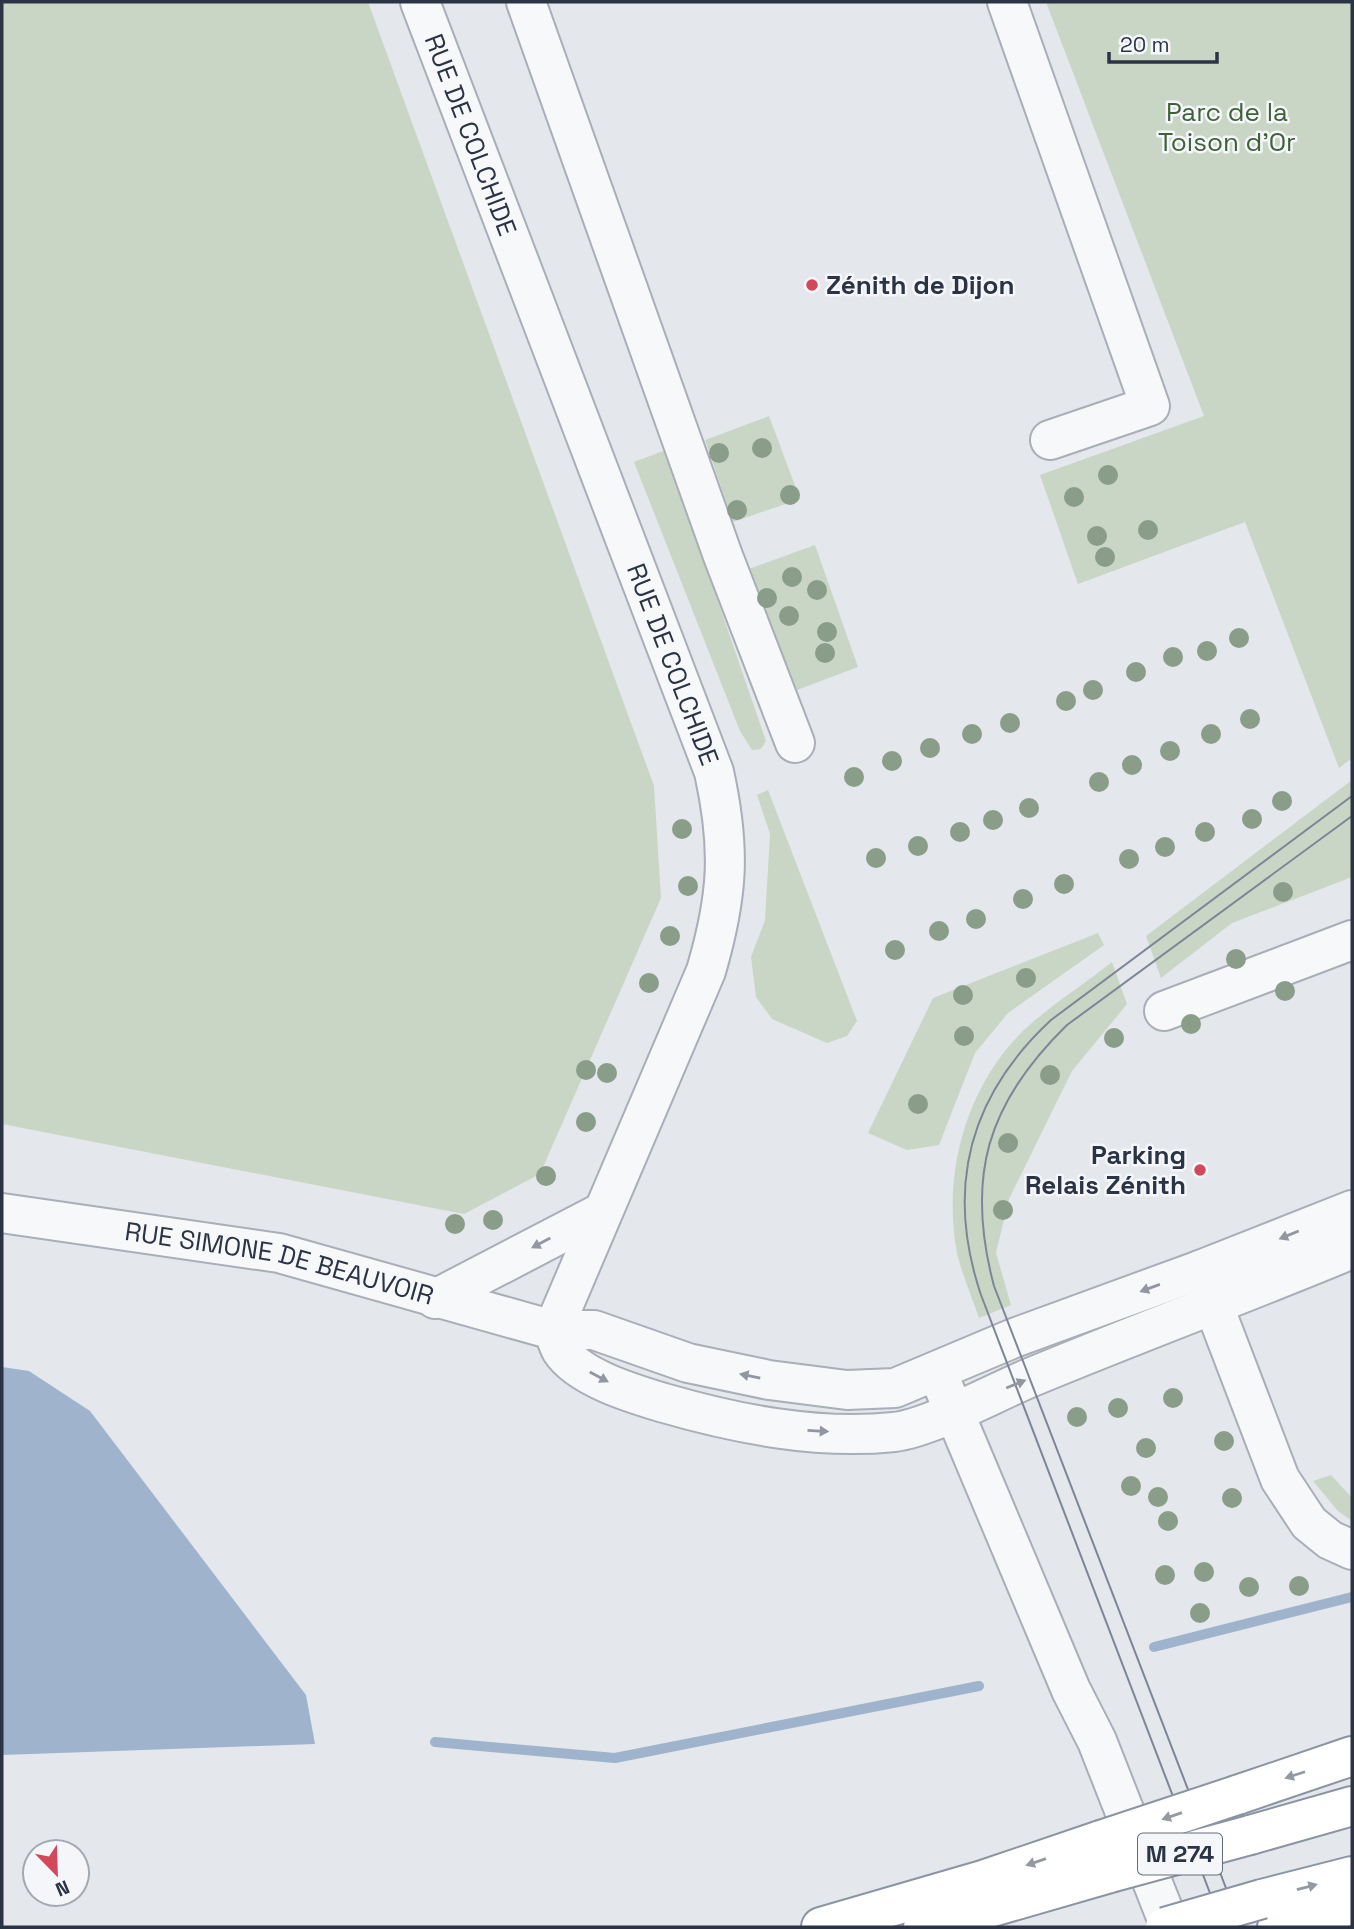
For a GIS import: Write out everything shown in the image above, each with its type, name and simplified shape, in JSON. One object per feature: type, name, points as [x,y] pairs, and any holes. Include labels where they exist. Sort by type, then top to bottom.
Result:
[{"type":"highway","points":[[821,1927],[983,1880],[1105,1857],[1237,1794],[1352,1756]]},
{"type":"highway","name":"M 274","points":[[923,1927],[1105,1857],[1250,1835],[1352,1806]]},
{"type":"highway","name":"M 274","points":[[1168,1927],[1270,1913],[1352,1876]]},
{"type":"highway","points":[[1270,1913],[1352,1905]]},
{"type":"street","name":"RUE DE COLCHIDE","points":[[420,2],[714,772],[724,821],[727,875],[719,925],[706,971],[553,1331]]},
{"type":"street","points":[[526,2],[723,556],[795,743]]},
{"type":"street","points":[[1007,2],[1150,406],[1050,440]]},
{"type":"street","points":[[1164,1011],[1352,940]]},
{"type":"street","name":"RUE SIMONE DE BEAUVOIR","points":[[2,1213],[279,1253],[553,1331],[594,1330],[688,1363],[769,1380],[847,1390],[895,1388],[937,1373],[1014,1338],[1200,1270],[1352,1210]]},
{"type":"street","points":[[435,1299],[602,1212]]},
{"type":"street","points":[[553,1331],[561,1350],[576,1366],[628,1392],[714,1418],[788,1430],[897,1432],[953,1412],[1030,1378],[1214,1307],[1352,1249]]},
{"type":"street","points":[[1200,1270],[1286,1490],[1309,1523],[1330,1540],[1352,1550]]},
{"type":"street","points":[[937,1373],[1071,1690],[1097,1741],[1168,1927]]},
{"type":"green space","points":[[2,2],[368,2],[654,786],[661,898],[540,1174],[464,1214],[2,1124]]},
{"type":"green space","name":"Parc de la Toison d'Or","points":[[1046,2],[1352,2],[1352,758],[1339,768],[1245,522],[1078,584],[1040,475],[1204,416]]},
{"type":"green space","points":[[769,416],[800,499],[733,522],[705,440]]},
{"type":"green space","points":[[666,450],[766,741],[761,749],[752,750],[740,731],[634,462]]},
{"type":"green space","points":[[815,545],[858,667],[789,693],[746,570]]},
{"type":"green space","points":[[1352,780],[1352,877],[1232,923],[1161,978],[1146,936]]},
{"type":"green space","points":[[768,790],[857,1021],[847,1036],[827,1043],[772,1019],[756,997],[751,957],[765,920],[770,834],[757,795]]},
{"type":"green space","points":[[1098,933],[1104,945],[1008,1013],[975,1053],[939,1145],[907,1150],[868,1133],[933,998]]},
{"type":"green space","points":[[1112,962],[1127,1004],[1072,1071],[1009,1199],[996,1253],[1011,1305],[979,1318],[959,1260],[953,1213],[957,1158],[973,1105],[1001,1056],[1019,1035],[1052,1006]]},
{"type":"green space","points":[[1331,1475],[1352,1498],[1352,1521],[1338,1511],[1313,1481]]},
{"type":"water","points":[[2,1367],[29,1371],[90,1411],[306,1695],[315,1744],[2,1755]]},
{"type":"waterway","points":[[1154,1647],[1352,1597]]},
{"type":"waterway","points":[[435,1742],[615,1758],[979,1686]]},
{"type":"tram line","points":[[1223,1927],[981,1295],[970,1256],[965,1218],[965,1181],[971,1146],[983,1113],[1000,1080],[1051,1020],[1352,796]]},
{"type":"tram line","points":[[1241,1927],[994,1286],[982,1210],[983,1176],[1001,1113],[1018,1083],[1067,1025],[1352,816]]},
{"type":"place","name":"Zénith de Dijon","points":[[812,285]]},
{"type":"place","name":"Parking Relais Zénith","points":[[1200,1170]]}]
